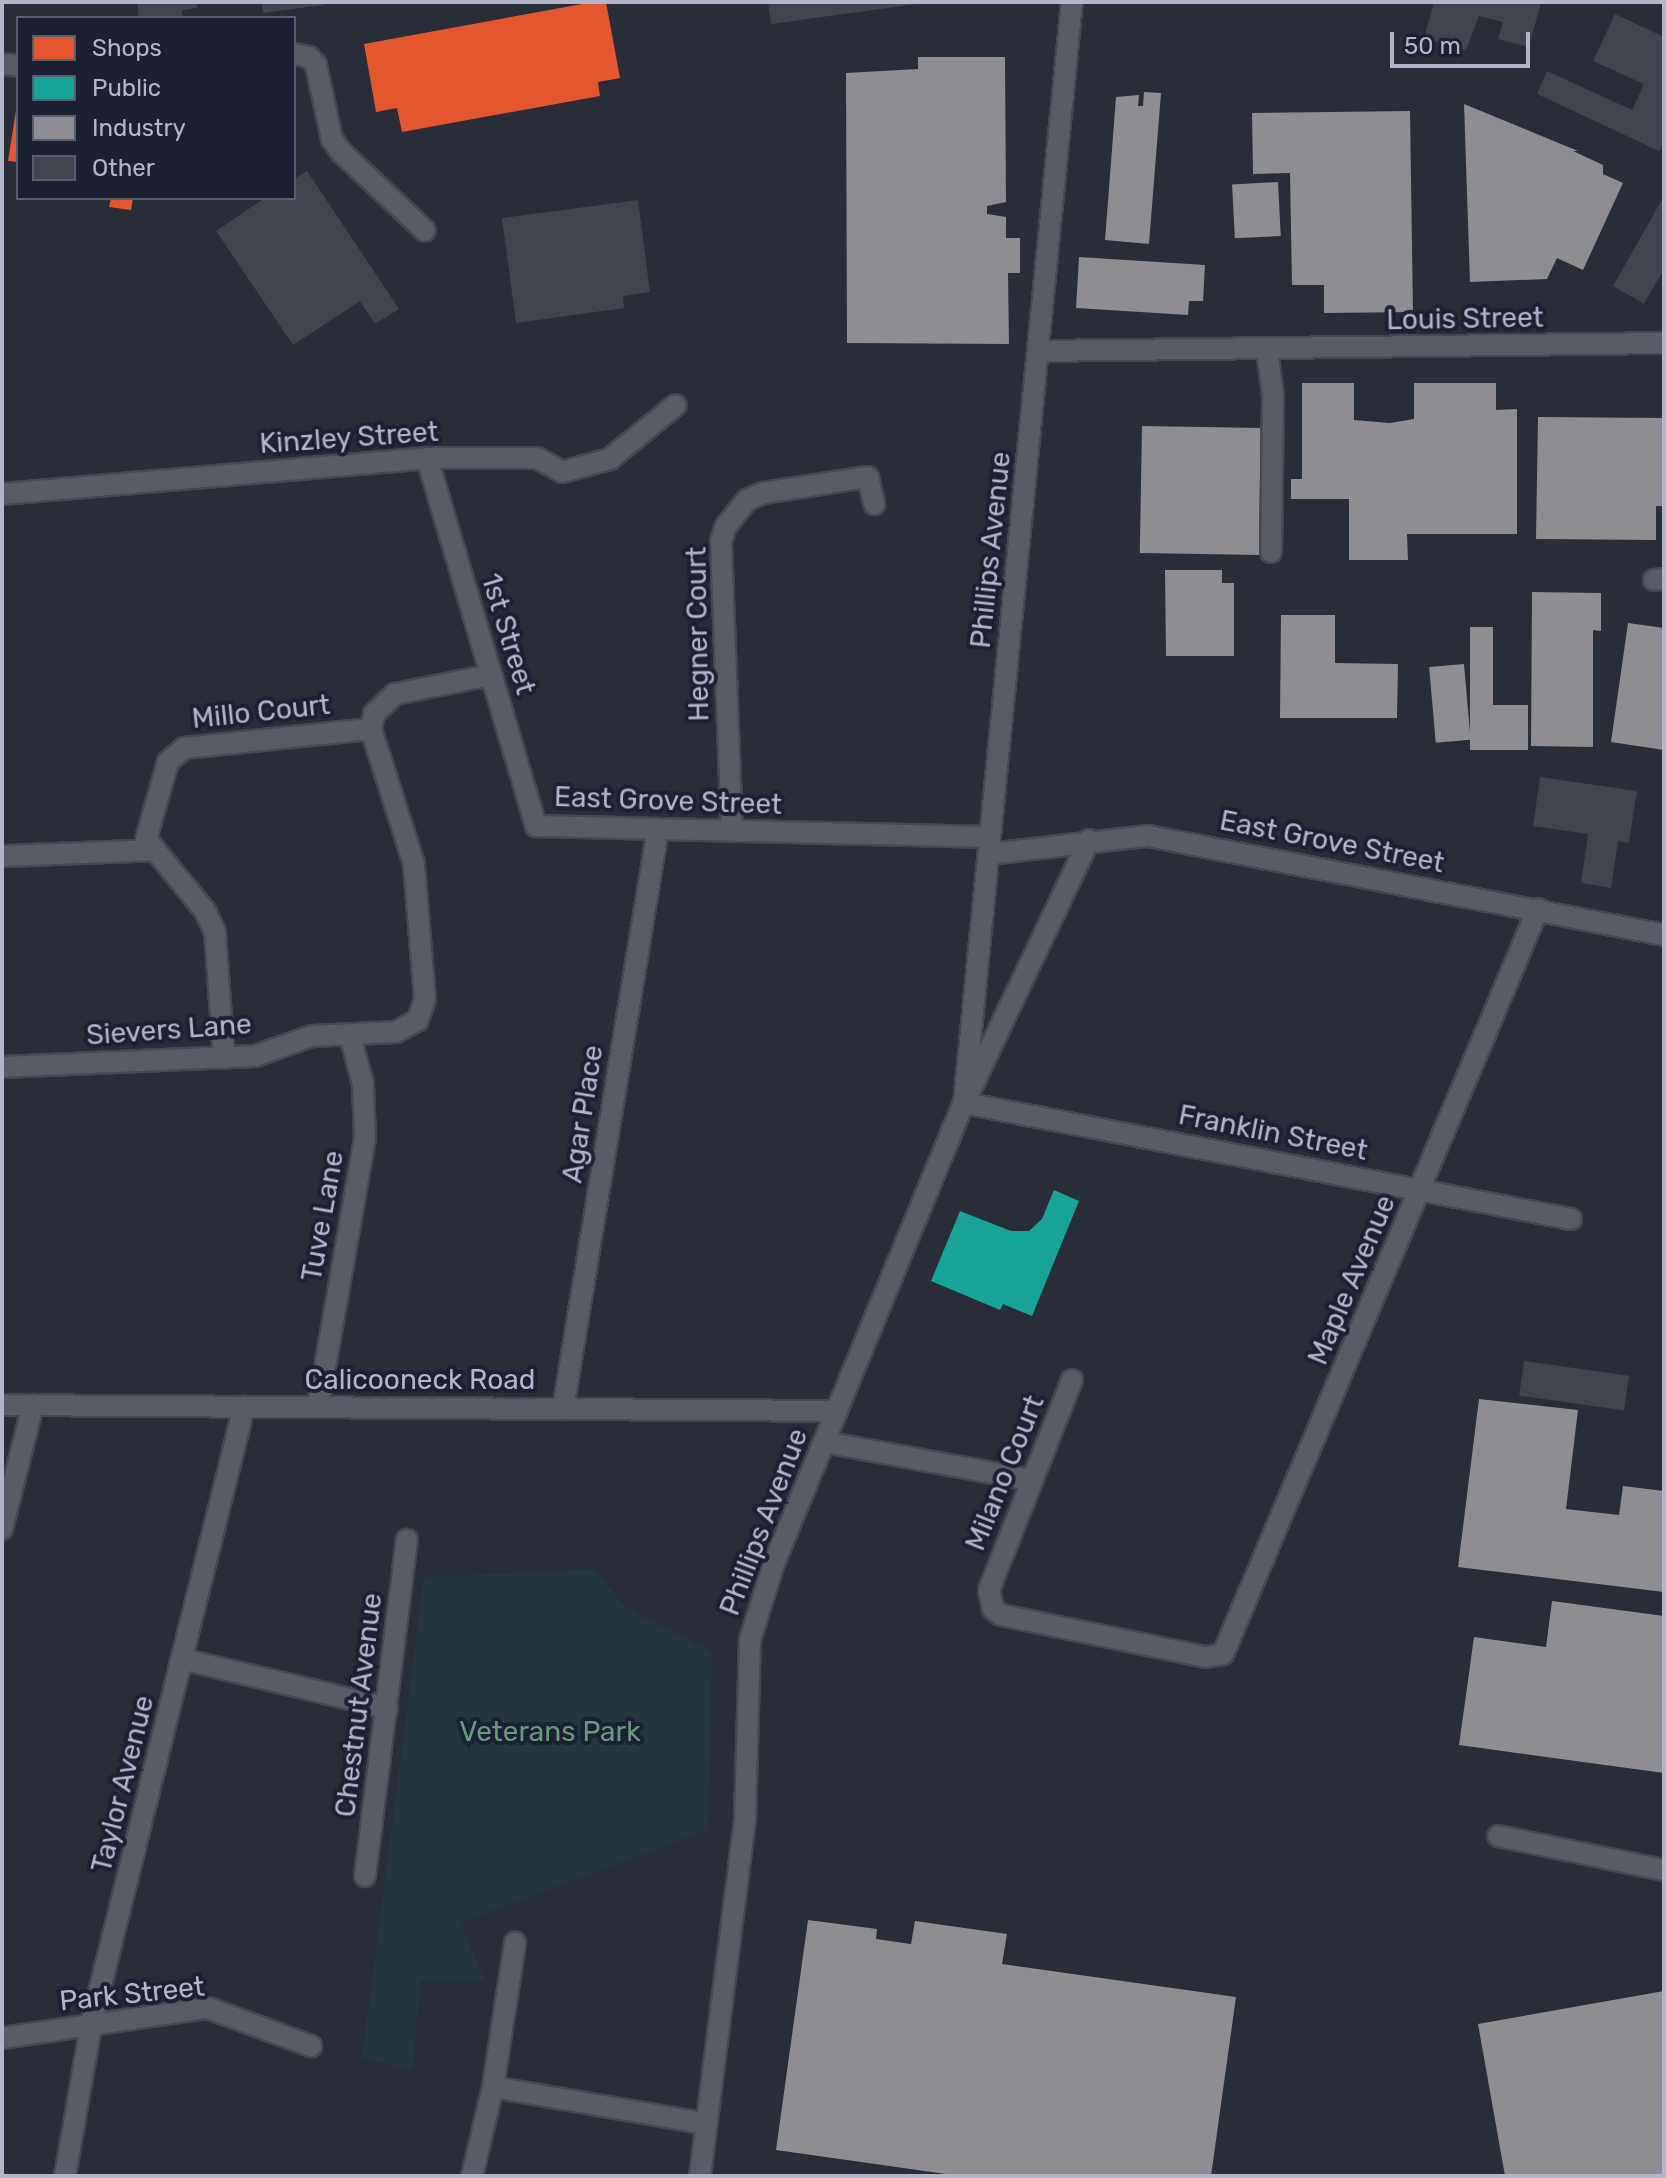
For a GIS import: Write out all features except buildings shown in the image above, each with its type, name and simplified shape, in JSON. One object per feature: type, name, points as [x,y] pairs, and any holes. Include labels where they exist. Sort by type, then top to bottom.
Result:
[{"type":"street","name":"Phillips Avenue","points":[[964,1103],[1072,2]]},
{"type":"street","points":[[296,54],[309,57],[316,65],[332,139],[341,152],[425,231]]},
{"type":"street","name":"Louis Street","points":[[1038,351],[1664,343]]},
{"type":"street","points":[[1267,349],[1273,395],[1271,552]]},
{"type":"street","name":"Kinzley Street","points":[[2,494],[427,458],[537,458],[562,472],[610,459],[676,405]]},
{"type":"street","name":"1st Street","points":[[427,458],[536,826]]},
{"type":"street","name":"Hegner Court","points":[[732,831],[721,541],[726,526],[741,506],[763,493],[868,477],[874,504]]},
{"type":"street","name":"Millo Court","points":[[156,850],[146,839],[168,762],[184,748],[371,729],[374,714],[395,694],[491,675]]},
{"type":"street","name":"Sievers Lane","points":[[2,1067],[255,1056],[312,1036],[409,1028],[425,999],[414,864],[371,729]]},
{"type":"street","name":"East Grove Street","points":[[536,826],[732,831],[990,846],[1148,836],[1664,935]]},
{"type":"street","name":"Agar Place","points":[[563,1409],[658,829]]},
{"type":"street","name":"Phillips Avenue","points":[[700,2176],[745,1818],[750,1640],[774,1563],[964,1103],[1089,840]]},
{"type":"street","points":[[2,856],[156,850],[205,911],[215,932],[224,1058]]},
{"type":"street","name":"Maple Avenue","points":[[990,1587],[989,1600],[1001,1615],[1206,1657],[1223,1654],[1229,1647],[1538,909]]},
{"type":"street","name":"Tuve Lane","points":[[318,1407],[365,1139],[363,1084],[350,1035]]},
{"type":"street","name":"Franklin Street","points":[[964,1103],[1571,1219]]},
{"type":"street","name":"Milano Court","points":[[990,1587],[1072,1380]]},
{"type":"street","name":"Calicooneck Road","points":[[2,1405],[837,1411]]},
{"type":"street","points":[[2,1529],[33,1405]]},
{"type":"street","name":"Taylor Avenue","points":[[65,2176],[91,2025],[244,1407]]},
{"type":"street","points":[[824,1442],[1032,1480]]},
{"type":"street","name":"Chestnut Avenue","points":[[365,1876],[407,1540]]},
{"type":"street","points":[[182,1659],[387,1708]]},
{"type":"street","points":[[1498,1836],[1664,1870]]},
{"type":"street","points":[[472,2176],[493,2087],[515,1943]]},
{"type":"street","name":"Park Street","points":[[2,2038],[208,2008],[311,2046]]},
{"type":"street","points":[[493,2087],[707,2124]]},
{"type":"green space","name":"Veterans Park","points":[[595,1569],[625,1607],[712,1652],[708,1830],[460,1923],[485,1981],[421,1981],[412,2071],[362,2057],[424,1577]]}]
